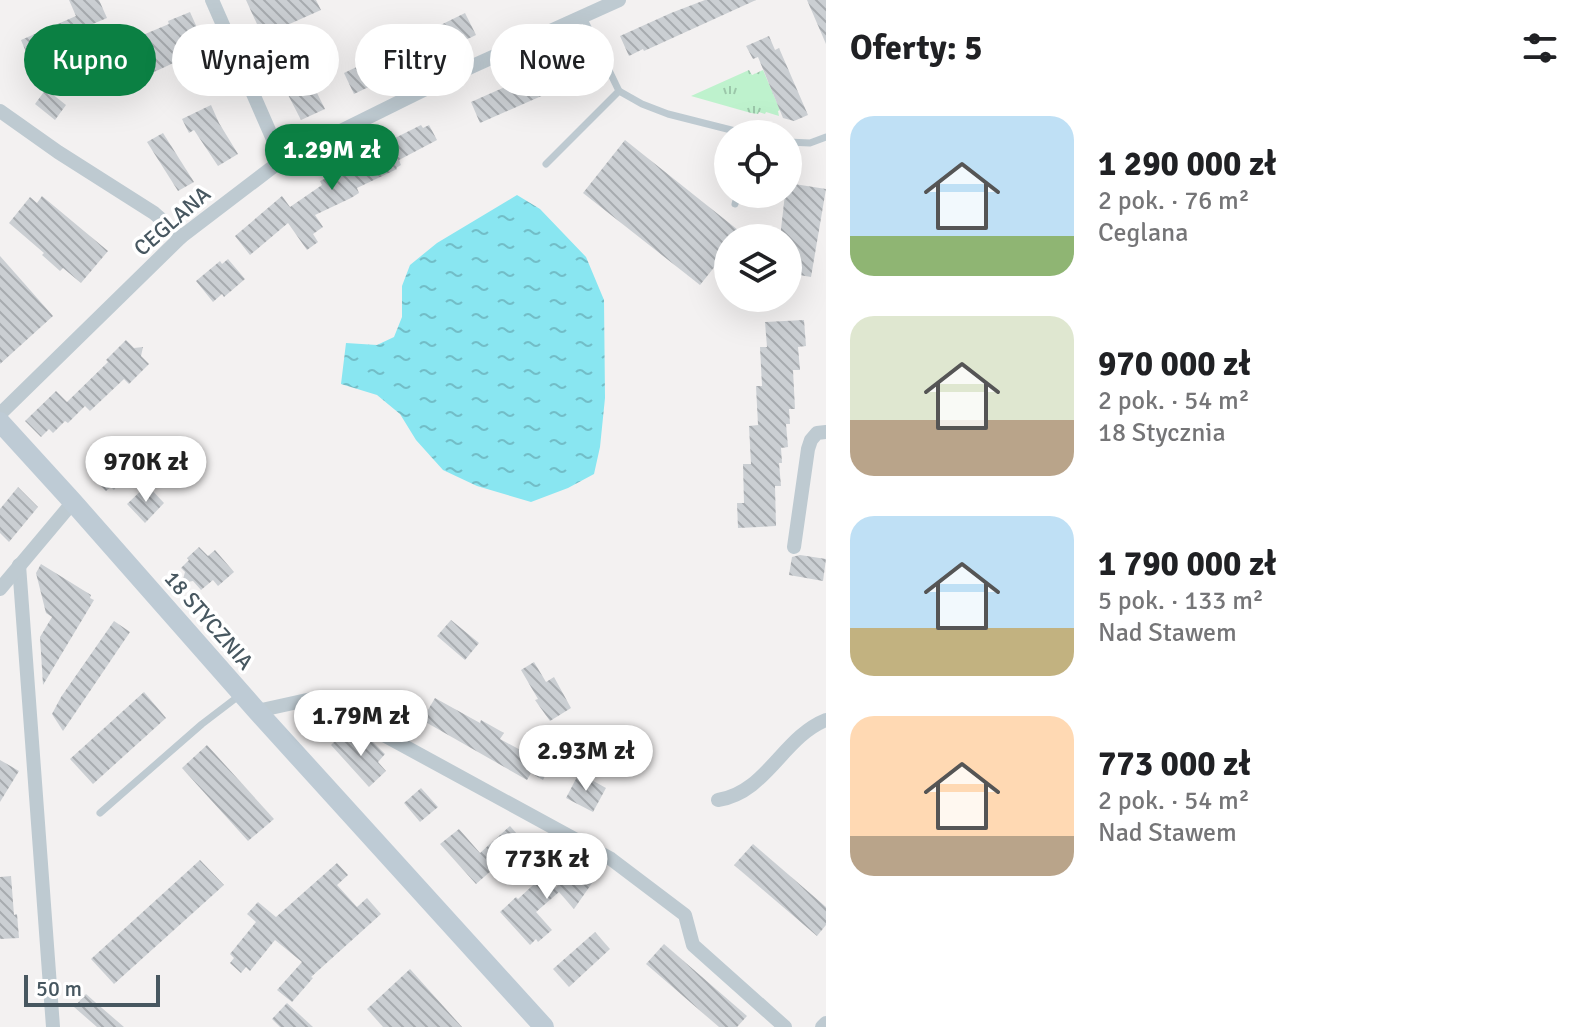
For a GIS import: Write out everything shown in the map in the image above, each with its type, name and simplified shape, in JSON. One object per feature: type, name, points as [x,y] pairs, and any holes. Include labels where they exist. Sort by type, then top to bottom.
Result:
[{"type":"street","points":[[212,0],[282,160]]},
{"type":"street","name":"CEGLANA","points":[[0,414],[181,237],[282,160],[464,70],[619,0]]},
{"type":"street","points":[[0,111],[154,213],[181,237]]},
{"type":"street","name":"18 STYCZNIA","points":[[0,422],[544,1027]]},
{"type":"street","points":[[794,547],[808,449],[817,433],[826,432]]},
{"type":"street","points":[[0,589],[73,502]]},
{"type":"street","points":[[19,565],[53,1027]]},
{"type":"street","points":[[257,711],[316,698],[611,859],[685,915],[693,945],[785,1027]]},
{"type":"street","points":[[718,800],[734,798],[751,787],[805,732],[826,720]]},
{"type":"lane","points":[[583,16],[619,91],[668,114],[714,126]]},
{"type":"lane","points":[[546,164],[619,91]]},
{"type":"lane","points":[[802,143],[826,137]]},
{"type":"lane","points":[[100,813],[241,693]]},
{"type":"green space","points":[[749,70],[752,75],[763,70],[780,110],[779,116],[766,112],[751,113],[691,96]]},
{"type":"water","points":[[517,195],[540,209],[586,257],[604,300],[605,398],[594,474],[531,502],[477,486],[443,470],[416,440],[400,414],[377,395],[341,384],[346,343],[377,345],[394,337],[402,317],[402,286],[410,265],[437,243]]},
{"type":"building","points":[[69,0],[99,0],[107,18],[93,24],[58,24],[76,16]]},
{"type":"building","points":[[246,0],[316,0],[321,10],[290,24],[257,24]]},
{"type":"building","points":[[705,0],[756,0],[629,56],[620,36]]},
{"type":"building","points":[[807,0],[826,0],[826,44]]},
{"type":"building","points":[[190,12],[195,24],[172,24],[172,64],[156,71],[156,29],[169,24],[168,21]]},
{"type":"building","points":[[465,13],[470,24],[443,24]]},
{"type":"building","points":[[769,36],[775,50],[779,48],[808,115],[796,120],[783,118],[758,57],[753,59],[746,46]]},
{"type":"building","points":[[355,68],[355,94],[354,94],[344,73]]},
{"type":"building","points":[[490,94],[541,96],[480,123],[471,102]]},
{"type":"building","points":[[41,96],[55,96],[66,105],[55,120],[35,104]]},
{"type":"building","points":[[289,96],[318,96],[325,109],[301,120]]},
{"type":"building","points":[[211,105],[238,154],[218,166],[194,130],[189,133],[182,119]]},
{"type":"building","points":[[421,125],[423,128],[429,125],[437,140],[399,160],[401,165],[397,169],[357,188],[359,193],[351,198],[315,215],[323,227],[313,234],[318,242],[307,250],[288,223],[250,255],[235,236],[282,196],[290,207],[322,185],[320,181],[363,160],[361,155]]},
{"type":"building","points":[[163,133],[194,182],[178,191],[147,142]]},
{"type":"building","points":[[625,140],[730,224],[714,224],[714,268],[700,285],[583,193]]},
{"type":"building","points":[[802,185],[826,189],[811,277],[802,275],[802,224],[782,224],[783,208],[802,208]]},
{"type":"building","points":[[42,196],[108,251],[81,283],[63,268],[60,271],[9,223],[30,197],[37,203]]},
{"type":"building","points":[[0,256],[53,316],[0,364]]},
{"type":"building","points":[[228,259],[245,279],[213,302],[196,281],[220,261],[222,264]]},
{"type":"building","points":[[804,320],[806,346],[798,347],[800,370],[793,370],[795,409],[789,409],[790,424],[786,424],[788,447],[781,448],[781,486],[775,486],[776,526],[738,528],[737,503],[744,503],[743,464],[751,464],[749,426],[758,425],[756,386],[762,386],[760,347],[767,347],[765,322]]},
{"type":"building","points":[[126,340],[134,348],[143,347],[141,356],[149,364],[129,384],[124,379],[90,411],[85,406],[53,433],[49,429],[41,437],[25,421],[56,391],[67,402]]},
{"type":"building","points":[[165,440],[188,463],[177,473],[154,450]]},
{"type":"building","points":[[104,459],[122,477],[114,490],[111,487],[106,491],[89,474]]},
{"type":"building","points":[[147,485],[164,503],[145,523],[127,504]]},
{"type":"building","points":[[18,487],[38,507],[9,542],[0,533],[0,509]]},
{"type":"building","points":[[199,547],[208,556],[215,550],[234,572],[218,586],[213,580],[201,590],[193,581],[182,583],[185,572],[181,568]]},
{"type":"building","points":[[800,555],[826,559],[823,581],[789,575],[792,557]]},
{"type":"building","points":[[41,564],[91,595],[90,598],[94,600],[43,685],[40,637],[52,617],[46,613],[36,573]]},
{"type":"building","points":[[451,620],[479,643],[465,660],[437,636]]},
{"type":"building","points":[[114,621],[130,632],[63,731],[52,714]]},
{"type":"building","points":[[534,662],[546,682],[554,677],[571,708],[550,721],[535,700],[538,699],[521,670]]},
{"type":"building","points":[[144,692],[166,718],[93,784],[70,759]]},
{"type":"building","points":[[435,698],[504,733],[500,739],[550,766],[543,780],[531,773],[527,780],[422,720]]},
{"type":"building","points":[[344,732],[353,743],[357,739],[362,745],[369,738],[385,754],[378,762],[386,771],[369,787],[331,745]]},
{"type":"building","points":[[207,745],[274,819],[248,841],[182,768]]},
{"type":"building","points":[[0,760],[19,771],[0,802]]},
{"type":"building","points":[[579,773],[606,788],[593,812],[566,798]]},
{"type":"building","points":[[421,788],[438,807],[420,822],[404,803]]},
{"type":"building","points":[[510,826],[524,842],[476,884],[440,844],[459,829],[480,853]]},
{"type":"building","points":[[753,844],[826,907],[826,925],[817,936],[734,865]]},
{"type":"building","points":[[578,858],[599,873],[574,909],[559,892],[536,912],[552,930],[530,945],[500,912],[544,875],[556,888]]},
{"type":"building","points":[[200,860],[224,885],[114,984],[91,959]]},
{"type":"building","points":[[337,863],[348,875],[337,885],[357,907],[367,898],[381,914],[311,977],[292,1002],[277,990],[302,962],[275,940],[250,971],[246,967],[241,973],[230,963],[234,958],[230,954],[256,922],[247,914],[258,902],[276,917]]},
{"type":"building","points":[[11,876],[19,938],[0,939],[0,877]]},
{"type":"building","points":[[595,932],[610,949],[569,987],[553,969]]},
{"type":"building","points":[[664,944],[747,1016],[737,1027],[719,1027],[646,964]]},
{"type":"building","points":[[410,969],[462,1027],[383,1027],[367,1009]]},
{"type":"building","points":[[86,994],[124,1027],[97,1027],[74,1007]]},
{"type":"building","points":[[287,1003],[313,1027],[280,1027],[272,1019]]}]
